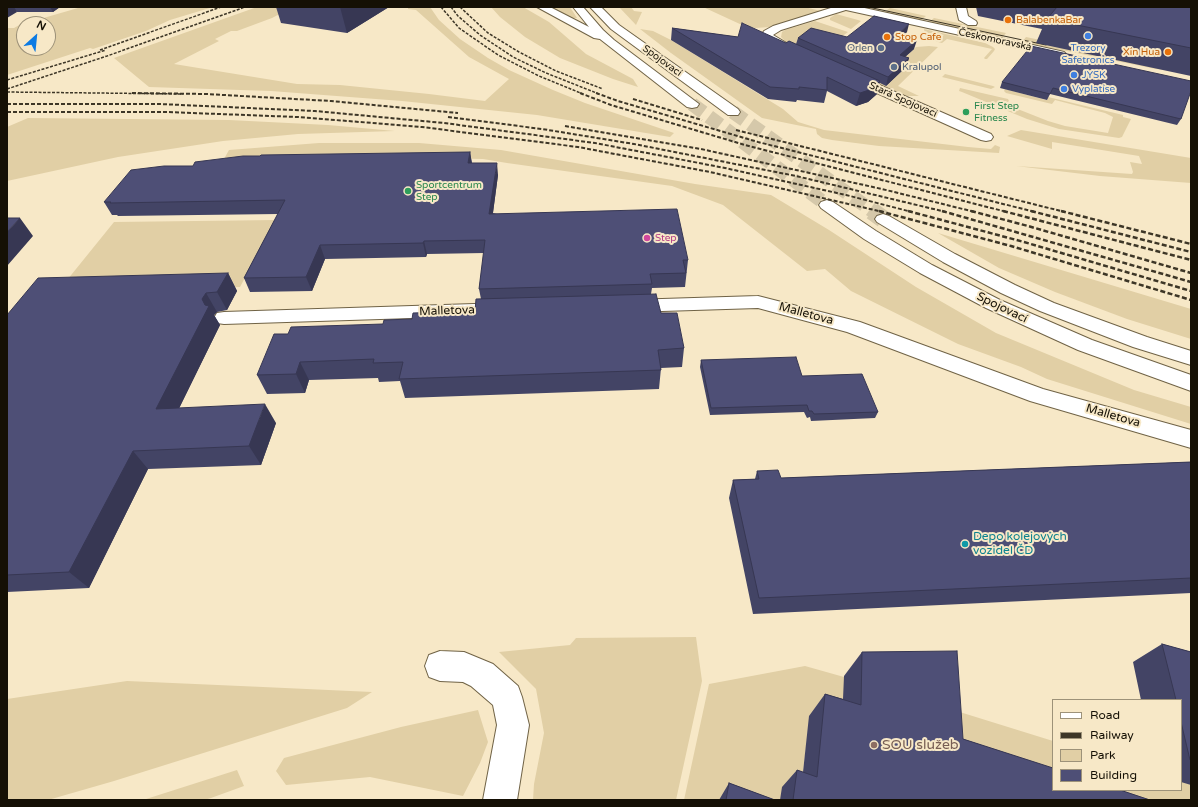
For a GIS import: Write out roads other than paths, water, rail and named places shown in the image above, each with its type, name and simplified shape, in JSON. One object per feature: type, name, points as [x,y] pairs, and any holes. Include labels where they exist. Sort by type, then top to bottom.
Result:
[{"type":"main road","points":[[542,7],[610,42]]},
{"type":"main road","name":"Spojovací","points":[[578,7],[598,32],[692,104]]},
{"type":"main road","name":"Spojovací","points":[[595,7],[615,27],[733,112]]},
{"type":"main road","points":[[803,55],[774,42],[768,36],[768,33],[777,28],[845,7]]},
{"type":"main road","name":"Českomoravská","points":[[845,7],[1070,56]]},
{"type":"main road","name":"Českomoravská","points":[[952,19],[976,24],[963,18],[961,7]]},
{"type":"main road","name":"Stará Spojovací","points":[[843,73],[986,137]]},
{"type":"main road","name":"Spojovací","points":[[827,205],[870,235],[926,269],[993,304],[1085,345],[1191,383]]},
{"type":"main road","name":"Spojovací","points":[[883,219],[949,258],[1008,289],[1047,307],[1133,339],[1191,358]]},
{"type":"main road","name":"Malletova","points":[[613,306],[758,302],[853,327],[1038,395],[1191,439]]},
{"type":"main road","name":"Malletova","points":[[224,318],[526,309]]},
{"type":"main road","points":[[440,666],[464,667],[482,675],[506,697],[512,725],[506,771],[500,800]]},
{"type":"tunnel","points":[[692,104],[827,205]]},
{"type":"tunnel","points":[[733,112],[874,212]]},
{"type":"tunnel","points":[[872,211],[883,219]]},
{"type":"tram line","points":[[868,7],[1046,45]]},
{"type":"railway","points":[[100,50],[221,7]]},
{"type":"railway","points":[[7,89],[107,56],[245,7]]},
{"type":"railway","points":[[441,7],[459,28],[498,55],[539,76],[583,94]]},
{"type":"railway","points":[[451,7],[458,16],[480,35],[513,57],[546,73],[599,94]]},
{"type":"railway","points":[[460,7],[488,33],[519,52],[556,71],[603,89]]},
{"type":"railway","points":[[7,80],[106,50]]},
{"type":"railway","points":[[7,92],[183,94]]},
{"type":"railway","points":[[132,93],[206,94],[331,101],[458,113]]},
{"type":"railway","points":[[580,93],[611,105],[745,145],[1007,212]]},
{"type":"railway","points":[[596,93],[618,101],[758,142],[1035,212]]},
{"type":"railway","points":[[633,99],[702,120]]},
{"type":"railway","points":[[7,104],[160,104],[315,111],[444,123],[595,143],[725,168],[846,195],[912,212]]},
{"type":"railway","points":[[7,112],[166,112],[298,117],[422,127],[578,147],[710,172],[881,212]]},
{"type":"railway","points":[[448,117],[542,129],[634,144],[796,176],[943,211]]},
{"type":"railway","points":[[565,126],[701,149],[882,189],[972,211]]},
{"type":"railway","points":[[736,130],[1062,211]]},
{"type":"railway","points":[[908,211],[1024,242],[1191,291]]},
{"type":"railway","points":[[943,211],[1191,282]]},
{"type":"railway","points":[[972,211],[1191,273]]},
{"type":"railway","points":[[1003,211],[1191,260]]},
{"type":"railway","points":[[1031,211],[1191,252]]},
{"type":"railway","points":[[1062,211],[1191,244]]},
{"type":"railway","points":[[881,212],[1011,246],[1191,300]]},
{"type":"place","name":"BalabenkaBar","points":[[1008,20]]},
{"type":"place","name":"Trezory Safetronics","points":[[1088,36]]},
{"type":"place","name":"Stop Cafe","points":[[887,37]]},
{"type":"place","name":"Orlen","points":[[881,48]]},
{"type":"place","name":"Xin Hua","points":[[1168,52]]},
{"type":"place","name":"Kralupol","points":[[894,67]]},
{"type":"place","name":"JYSK","points":[[1074,75]]},
{"type":"place","name":"Vyplatíse","points":[[1064,89]]},
{"type":"place","name":"First Step Fitness","points":[[966,112]]},
{"type":"place","name":"Sportcentrum Step","points":[[408,191]]},
{"type":"place","name":"Step","points":[[647,238]]},
{"type":"place","name":"Depo kolejových vozidel ČD","points":[[965,544]]},
{"type":"place","name":"SOU služeb","points":[[874,745]]}]
